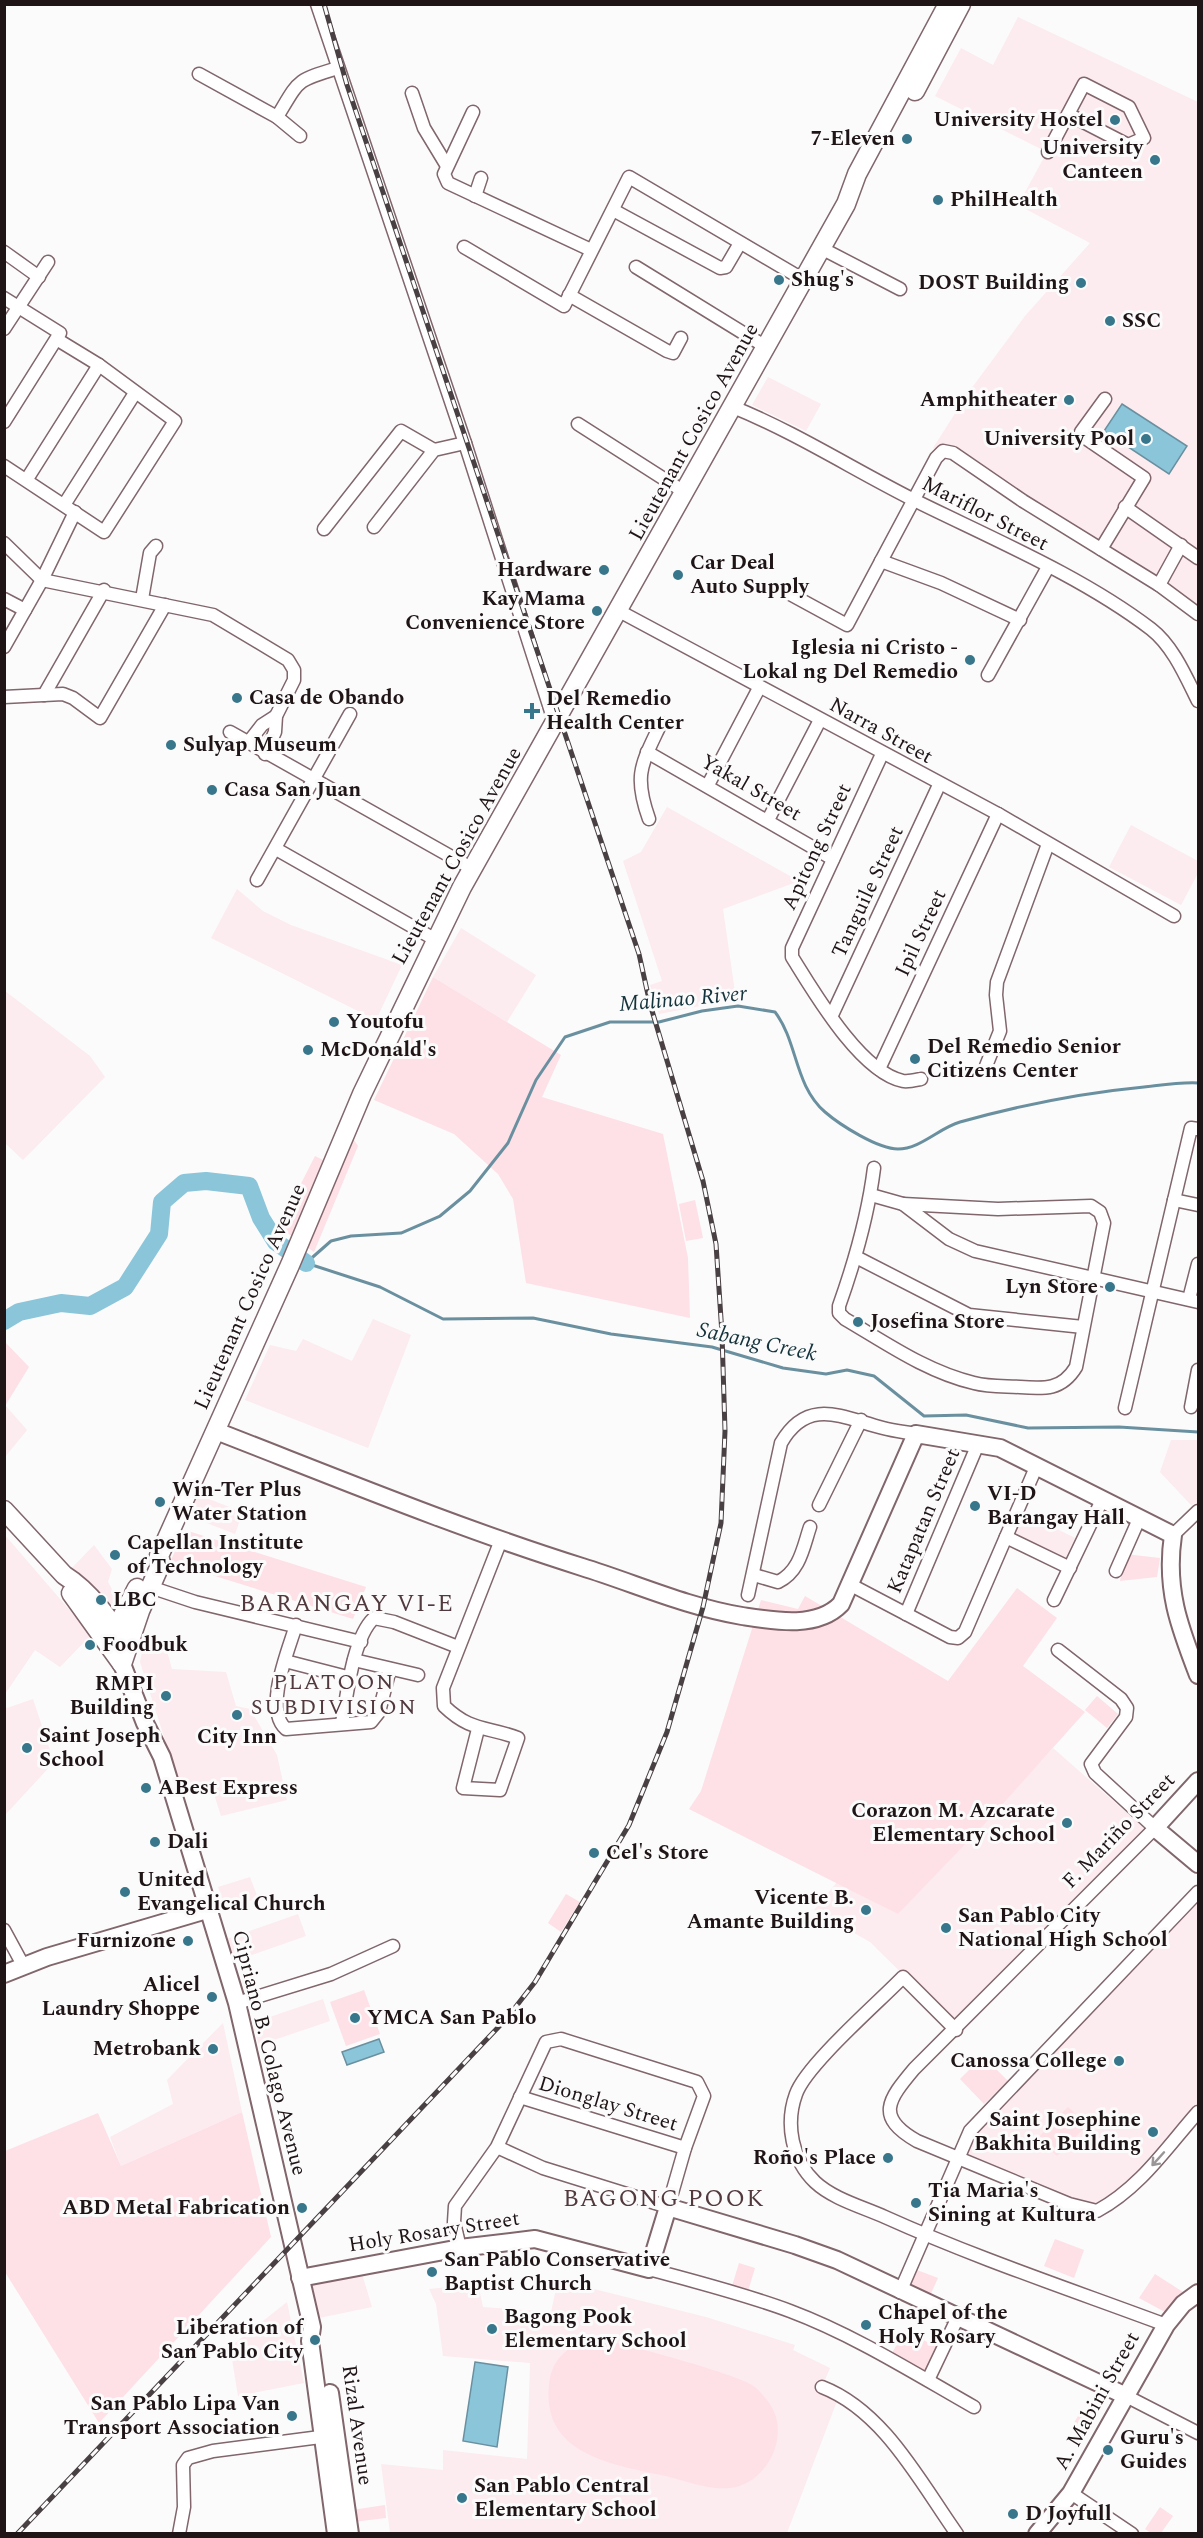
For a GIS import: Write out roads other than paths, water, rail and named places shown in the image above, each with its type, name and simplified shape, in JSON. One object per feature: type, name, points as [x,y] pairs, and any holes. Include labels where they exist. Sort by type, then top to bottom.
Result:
[{"type":"main road","name":"Lieutenant Cosico Avenue","points":[[124,1656],[161,1563],[159,1556],[290,1265],[342,1139],[436,940],[473,869],[686,493],[846,204],[857,174],[948,4]]},
{"type":"main road","name":"Lieutenant Cosico Avenue","points":[[846,204],[859,193],[877,163],[962,4]]},
{"type":"main road","name":"Cipriano B. Colago Avenue","points":[[4,1510],[64,1575],[68,1589],[112,1636],[124,1656]]},
{"type":"main road","name":"Lieutenant Cosico Avenue","points":[[112,1636],[152,1559],[159,1556]]},
{"type":"street","points":[[317,4],[465,443],[555,724]]},
{"type":"street","points":[[277,117],[298,83],[304,78],[338,68]]},
{"type":"street","points":[[199,74],[277,117],[300,136]]},
{"type":"street","points":[[1048,152],[1068,114],[1084,84],[1129,107],[1144,138],[1128,145],[1068,114]]},
{"type":"street","points":[[412,93],[424,129],[447,166]]},
{"type":"street","points":[[473,112],[444,174],[448,183],[591,250]]},
{"type":"street","points":[[464,247],[564,306],[630,177],[804,280]]},
{"type":"street","points":[[475,196],[481,178]]},
{"type":"street","points":[[613,210],[720,268],[726,267],[740,243]]},
{"type":"street","points":[[821,248],[900,290]]},
{"type":"street","points":[[4,252],[39,277]]},
{"type":"street","points":[[4,329],[48,262]]},
{"type":"street","points":[[636,267],[766,347]]},
{"type":"street","points":[[569,295],[667,351],[673,353],[681,338]]},
{"type":"street","points":[[4,297],[60,333],[58,340],[4,422]]},
{"type":"street","points":[[4,466],[27,479],[104,532],[176,421],[99,365],[58,340]]},
{"type":"street","points":[[27,479],[99,365]]},
{"type":"street","points":[[4,647],[42,580],[69,508],[135,393]]},
{"type":"street","points":[[1101,549],[1143,476],[1081,435],[1105,399]]},
{"type":"street","name":"Mariflor Street","points":[[733,407],[808,442],[913,500],[1048,567],[1153,630],[1171,651],[1198,701]]},
{"type":"street","points":[[578,424],[686,493]]},
{"type":"street","points":[[324,529],[401,431],[434,450]]},
{"type":"street","points":[[374,527],[434,450],[465,443]]},
{"type":"street","points":[[790,594],[847,625],[936,458],[943,451],[952,453],[1023,501],[1197,609]]},
{"type":"street","points":[[1125,507],[1198,558]]},
{"type":"street","points":[[4,543],[42,580],[104,590],[213,615],[288,660],[294,670],[294,680],[276,716],[275,732],[265,754]]},
{"type":"street","points":[[1159,585],[1181,545]]},
{"type":"street","points":[[142,599],[150,553],[156,546]]},
{"type":"street","points":[[881,561],[941,583],[1020,620]]},
{"type":"street","points":[[988,675],[1048,567]]},
{"type":"street","points":[[44,695],[104,590]]},
{"type":"street","points":[[4,598],[25,610]]},
{"type":"street","points":[[4,697],[63,694],[73,698],[100,718],[165,604]]},
{"type":"street","name":"Narra Street","points":[[619,611],[939,785],[998,814],[1174,916]]},
{"type":"street","points":[[708,785],[759,688]]},
{"type":"street","points":[[257,880],[350,714]]},
{"type":"street","points":[[248,743],[262,725],[276,716]]},
{"type":"street","points":[[768,820],[820,720]]},
{"type":"street","points":[[649,819],[639,783],[647,752],[661,723]]},
{"type":"street","points":[[230,732],[312,781],[473,869]]},
{"type":"street","name":"Yakal Street","points":[[647,752],[708,785],[833,859]]},
{"type":"street","name":"Apitong Street","points":[[832,1015],[792,957],[792,948],[882,754]]},
{"type":"street","name":"Tanguile Street","points":[[832,1015],[939,785]]},
{"type":"street","name":"Ipil Street","points":[[879,1069],[998,814]]},
{"type":"street","points":[[986,1066],[1000,1031],[997,982],[1048,844]]},
{"type":"street","points":[[276,849],[436,940]]},
{"type":"street","points":[[832,1015],[852,1042],[879,1069],[904,1081],[921,1079]]},
{"type":"street","points":[[1125,1408],[1191,1128],[1198,1130]]},
{"type":"street","points":[[871,1195],[903,1204],[998,1209],[1091,1206],[1100,1212],[1104,1223],[1076,1367],[1070,1378],[1049,1389],[976,1384],[950,1377],[911,1358],[845,1319],[839,1313],[871,1195],[874,1168]]},
{"type":"street","points":[[1174,1200],[1198,1206]]},
{"type":"street","points":[[903,1204],[949,1239],[975,1251],[1194,1301],[1198,1264]]},
{"type":"street","points":[[856,1257],[969,1315],[1083,1327]]},
{"type":"street","points":[[1191,1407],[1198,1370]]},
{"type":"street","points":[[748,1594],[754,1575],[781,1443],[788,1431],[817,1413],[861,1420],[883,1428],[999,1448],[1173,1535]]},
{"type":"street","points":[[819,1505],[861,1420]]},
{"type":"street","points":[[216,1431],[501,1539],[651,1590],[740,1616],[814,1620],[826,1617],[841,1604],[915,1434]]},
{"type":"street","name":"Katapatan Street","points":[[906,1614],[978,1444]]},
{"type":"street","points":[[851,1585],[950,1637],[958,1638],[965,1632],[1037,1465]]},
{"type":"street","points":[[1053,1600],[1102,1500]]},
{"type":"street","points":[[1198,1511],[1173,1535],[1169,1560],[1170,1586],[1180,1626],[1198,1675]]},
{"type":"street","points":[[1116,1571],[1139,1519]]},
{"type":"street","points":[[754,1575],[778,1582],[791,1575],[810,1527]]},
{"type":"street","points":[[1006,1537],[1070,1568]]},
{"type":"street","points":[[478,1729],[463,1788],[500,1790],[518,1738],[478,1729],[459,1721],[444,1706],[443,1688],[501,1539]]},
{"type":"street","points":[[150,1587],[195,1602],[361,1642]]},
{"type":"street","points":[[342,1723],[354,1660],[368,1623],[374,1618],[394,1622],[458,1647]]},
{"type":"street","points":[[296,1625],[278,1682],[281,1725],[291,1730],[342,1723],[371,1722],[376,1718],[390,1669]]},
{"type":"street","points":[[1058,1650],[1121,1699],[1127,1708],[1126,1717],[1091,1764],[1095,1773],[1198,1864]]},
{"type":"street","name":"Cipriano B. Colago Avenue","points":[[124,1656],[148,1701],[153,1735],[210,1909],[237,2003],[292,2247]]},
{"type":"street","points":[[354,1660],[418,1675]]},
{"type":"street","points":[[285,1661],[351,1678]]},
{"type":"street","name":"F. Mariño Street","points":[[958,2157],[917,2141],[898,2128],[888,2106],[894,2093],[914,2069],[956,2030],[1155,1828],[1198,1781]]},
{"type":"street","points":[[900,2292],[970,2131],[1198,1892]]},
{"type":"street","points":[[4,1974],[23,1965],[210,1909]]},
{"type":"street","points":[[4,1930],[23,1965]]},
{"type":"street","points":[[237,2003],[323,1977],[393,1946]]},
{"type":"street","points":[[956,2030],[903,1977],[808,2074],[796,2092],[789,2128],[793,2144],[816,2182],[833,2194],[926,2235],[1166,2325]]},
{"type":"street","points":[[460,2248],[454,2222],[455,2206],[497,2147],[546,2042],[561,2039],[697,2082],[702,2088],[704,2096],[685,2148],[649,2269]]},
{"type":"street","name":"Dionglay Street","points":[[519,2097],[685,2148]]},
{"type":"street","points":[[958,2157],[1069,2204],[1097,2211],[1115,2201],[1132,2186],[1198,2114]]},
{"type":"street","points":[[497,2147],[543,2168],[837,2260],[900,2292],[1124,2395],[1198,2433]]},
{"type":"street","name":"Holy Rosary Street","points":[[300,2278],[460,2248],[535,2239],[790,2310],[845,2335],[974,2407]]},
{"type":"street","name":"Rizal Avenue","points":[[292,2247],[312,2327],[310,2341],[331,2434],[339,2504],[336,2534]]},
{"type":"street","name":"A. Mabini Street","points":[[1037,2534],[1071,2493],[1098,2449],[1124,2395],[1166,2325],[1183,2304],[1198,2293]]},
{"type":"street","points":[[928,2380],[958,2318]]},
{"type":"street","points":[[822,2387],[841,2395],[859,2407],[911,2468],[957,2534]]},
{"type":"street","points":[[179,2534],[184,2507],[183,2465],[188,2458],[213,2451],[331,2434]]},
{"type":"street","points":[[1071,2493],[1132,2534]]},
{"type":"street","name":"Rizal Avenue","points":[[339,2504],[350,2534]]},
{"type":"water","name":"University Pool","points":[[1122,404],[1187,446],[1169,474],[1104,431]]},
{"type":"water","points":[[379,2039],[384,2052],[347,2065],[342,2052]]},
{"type":"water","points":[[475,2362],[508,2367],[497,2447],[463,2441]]},
{"type":"waterway","name":"Malinao River","points":[[306,1263],[331,1241],[351,1236],[401,1233],[440,1216],[470,1191],[508,1143],[536,1080],[565,1037],[610,1022],[659,1022],[702,1011],[738,1006],[775,1012],[788,1036],[807,1089],[815,1101],[825,1112],[849,1129],[880,1145],[898,1149],[914,1146],[960,1122],[1028,1105],[1074,1096],[1178,1083],[1198,1083]]},
{"type":"waterway","points":[[4,1321],[19,1312],[61,1303],[90,1306],[125,1287],[159,1234],[162,1202],[184,1183],[206,1181],[249,1186],[261,1218],[276,1242],[306,1263]]},
{"type":"waterway","name":"Sabang Creek","points":[[306,1263],[380,1287],[443,1319],[533,1318],[611,1334],[712,1347],[783,1368],[826,1374],[847,1370],[874,1376],[924,1416],[966,1415],[1028,1428],[1119,1427],[1198,1432]]},
{"type":"railway","points":[[17,2534],[507,2018],[535,1982],[629,1825],[667,1732],[703,1607],[721,1523],[725,1431],[722,1334],[716,1244],[703,1181],[650,1004],[639,954],[347,85],[324,4]]},
{"type":"place","name":"University Hostel","points":[[1115,120]]},
{"type":"place","name":"7-Eleven","points":[[907,139]]},
{"type":"place","name":"University Canteen","points":[[1155,160]]},
{"type":"place","name":"PhilHealth","points":[[938,200]]},
{"type":"place","name":"Shug's","points":[[779,280]]},
{"type":"place","name":"DOST Building","points":[[1081,283]]},
{"type":"place","name":"SSC","points":[[1110,321]]},
{"type":"place","name":"Amphitheater","points":[[1069,400]]},
{"type":"place","name":"University Pool","points":[[1146,439]]},
{"type":"place","name":"Hardware","points":[[604,570]]},
{"type":"place","name":"Car Deal Auto Supply","points":[[678,575]]},
{"type":"place","name":"Kay Mama Convenience Store","points":[[597,611]]},
{"type":"place","name":"Iglesia ni Cristo - Lokal ng Del Remedio","points":[[970,660]]},
{"type":"place","name":"Casa de Obando","points":[[237,698]]},
{"type":"place","name":"Del Remedio Health Center","points":[[532,711]]},
{"type":"place","name":"Sulyap Museum","points":[[171,745]]},
{"type":"place","name":"Casa San Juan","points":[[212,790]]},
{"type":"place","name":"Youtofu","points":[[334,1022]]},
{"type":"place","name":"McDonald's","points":[[308,1050]]},
{"type":"place","name":"Del Remedio Senior Citizens Center","points":[[915,1059]]},
{"type":"place","name":"Lyn Store","points":[[1110,1287]]},
{"type":"place","name":"Josefina Store","points":[[858,1322]]},
{"type":"place","name":"Win-Ter Plus Water Station","points":[[160,1502]]},
{"type":"place","name":"VI-D Barangay Hall","points":[[975,1506]]},
{"type":"place","name":"Capellan Institute of Technology","points":[[115,1555]]},
{"type":"place","name":"LBC","points":[[101,1600]]},
{"type":"place","name":"Foodbuk","points":[[90,1645]]},
{"type":"place","name":"RMPI Building","points":[[166,1696]]},
{"type":"place","name":"City Inn","points":[[237,1715]]},
{"type":"place","name":"Saint Joseph School","points":[[27,1748]]},
{"type":"place","name":"ABest Express","points":[[146,1788]]},
{"type":"place","name":"Corazon M. Azcarate Elementary School","points":[[1067,1823]]},
{"type":"place","name":"Dali","points":[[155,1842]]},
{"type":"place","name":"Cel's Store","points":[[594,1853]]},
{"type":"place","name":"United Evangelical Church","points":[[125,1892]]},
{"type":"place","name":"Vicente B. Amante Building","points":[[866,1910]]},
{"type":"place","name":"San Pablo City National High School","points":[[946,1928]]},
{"type":"place","name":"Furnizone","points":[[188,1941]]},
{"type":"place","name":"Alicel Laundry Shoppe","points":[[212,1997]]},
{"type":"place","name":"YMCA San Pablo","points":[[355,2018]]},
{"type":"place","name":"Metrobank","points":[[213,2049]]},
{"type":"place","name":"Canossa College","points":[[1119,2061]]},
{"type":"place","name":"Saint Josephine Bakhita Building","points":[[1153,2132]]},
{"type":"place","name":"Roño's Place","points":[[888,2158]]},
{"type":"place","name":"Tia Maria's Sining at Kultura","points":[[916,2203]]},
{"type":"place","name":"ABD Metal Fabrication","points":[[302,2208]]},
{"type":"place","name":"San Pablo Conservative Baptist Church","points":[[432,2272]]},
{"type":"place","name":"Chapel of the Holy Rosary","points":[[866,2325]]},
{"type":"place","name":"Bagong Pook Elementary School","points":[[492,2329]]},
{"type":"place","name":"Liberation of San Pablo City","points":[[315,2340]]},
{"type":"place","name":"San Pablo Lipa Van Transport Association","points":[[292,2416]]},
{"type":"place","name":"Guru's Guides","points":[[1108,2450]]},
{"type":"place","name":"San Pablo Central Elementary School","points":[[462,2498]]},
{"type":"place","name":"D Joyfull","points":[[1013,2514]]},
{"type":"district","name":"BARANGAY VI-E","points":[[347,1604]]},
{"type":"district","name":"PLATOON SUBDIVISION","points":[[334,1694]]},
{"type":"district","name":"BAGONG POOK","points":[[664,2199]]}]
